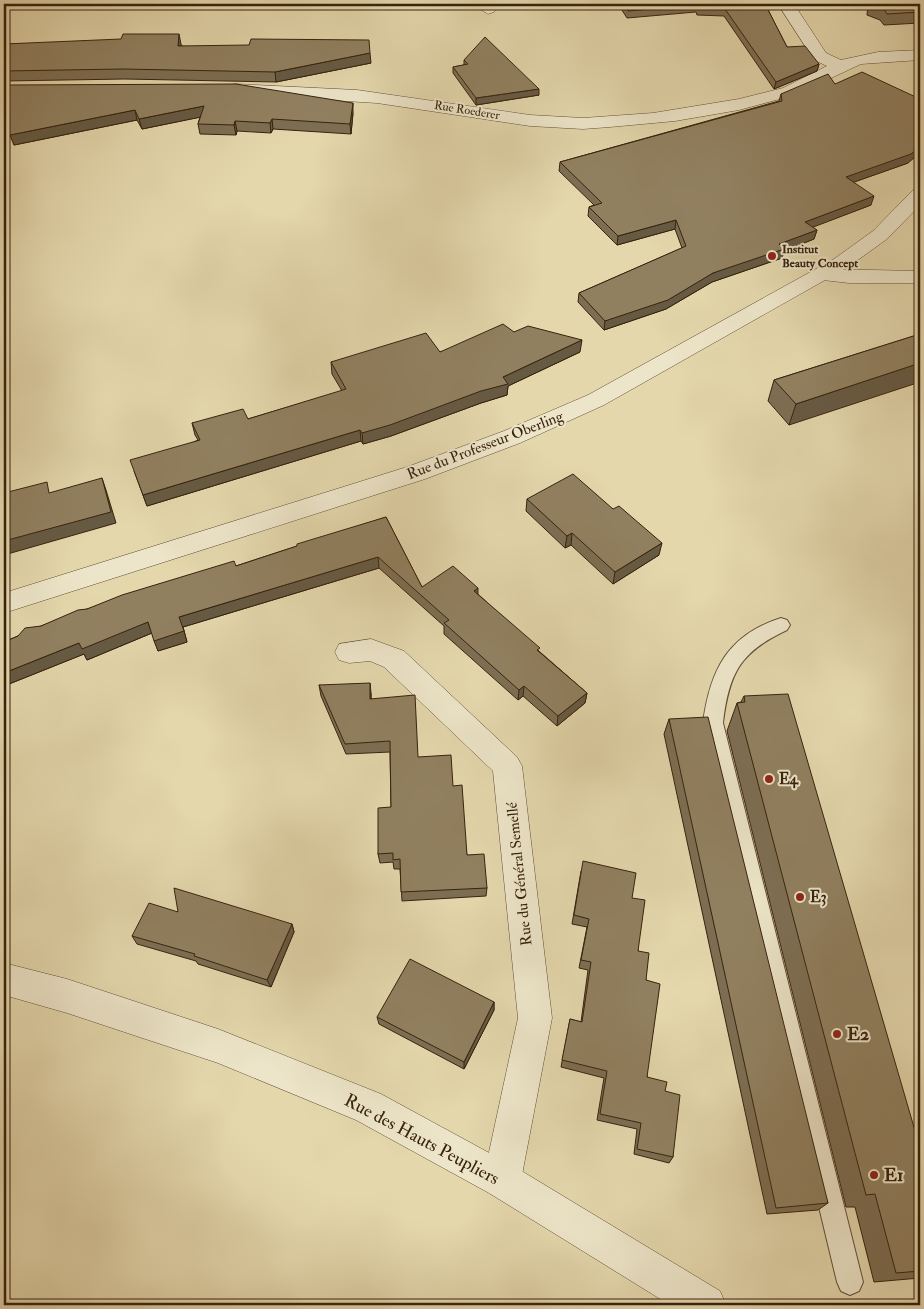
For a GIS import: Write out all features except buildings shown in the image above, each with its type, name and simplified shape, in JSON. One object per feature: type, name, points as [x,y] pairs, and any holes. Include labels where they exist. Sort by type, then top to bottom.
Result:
[{"type":"street","points":[[786,4],[820,56],[840,66]]},
{"type":"street","name":"Rue Roederer","points":[[221,88],[373,96],[543,122],[608,123],[673,116],[735,105],[783,94],[823,77],[840,66],[860,60],[920,55]]},
{"type":"street","name":"Rue du Professeur Oberling","points":[[4,603],[416,473],[512,437],[596,400],[821,275],[880,235],[920,194]]},
{"type":"street","points":[[821,275],[920,277]]},
{"type":"street","name":"Rue du Général Semellé","points":[[349,652],[371,650],[394,659],[506,766],[535,1018],[502,1180]]},
{"type":"street","name":"Rue des Hauts Peupliers","points":[[4,979],[67,996],[218,1046],[368,1107],[502,1180],[706,1305]]},
{"type":"lane","points":[[781,625],[759,635],[739,652],[721,680],[713,723],[850,1282]]},
{"type":"place","name":"Institut Beauty Concept","points":[[772,256]]},
{"type":"place","name":"E4","points":[[769,779]]},
{"type":"place","name":"E3","points":[[800,897]]},
{"type":"place","name":"E2","points":[[837,1034]]},
{"type":"place","name":"E1","points":[[874,1175]]}]
